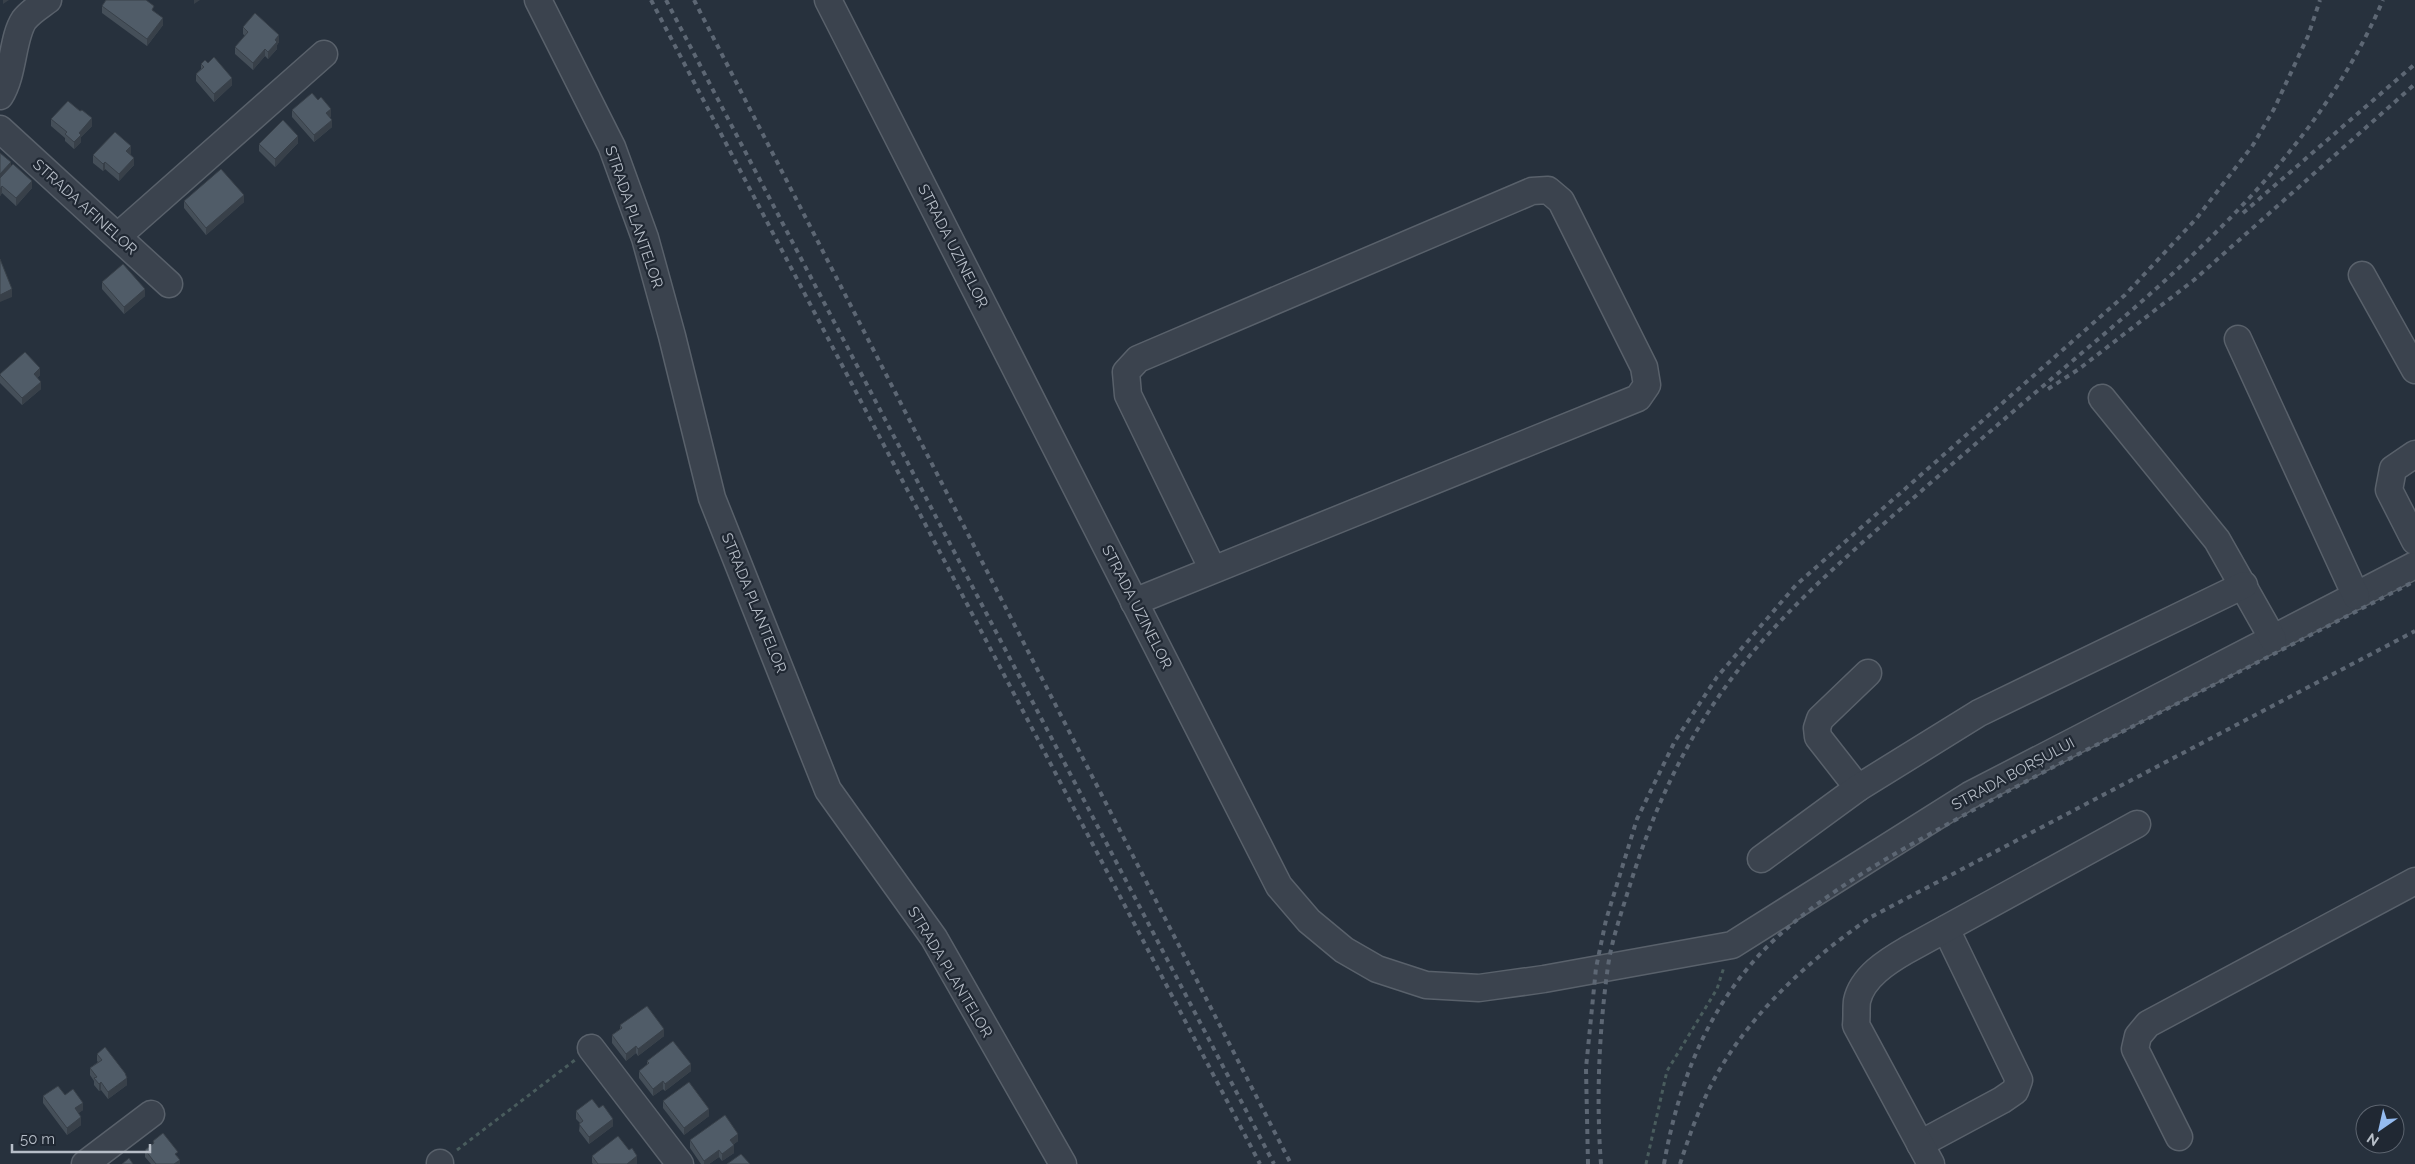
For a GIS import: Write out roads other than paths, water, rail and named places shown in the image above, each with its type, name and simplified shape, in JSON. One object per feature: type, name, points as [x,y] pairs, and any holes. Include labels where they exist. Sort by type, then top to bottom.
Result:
[{"type":"street","points":[[0,96],[13,64],[23,22],[48,0]]},
{"type":"street","name":"STRADA PLANTELOR","points":[[538,0],[612,147],[644,238],[672,336],[712,498],[828,790],[934,938],[1063,1164]]},
{"type":"street","name":"STRADA UZINELOR","points":[[828,0],[1279,886],[1309,921],[1344,950],[1377,970],[1426,985],[1479,988],[1544,979],[1610,966]]},
{"type":"street","points":[[118,236],[324,54]]},
{"type":"street","name":"STRADA AFINELOR","points":[[0,130],[169,284]]},
{"type":"street","points":[[1134,602],[1638,398],[1647,385],[1644,367],[1561,201],[1548,190],[1532,191],[1138,359],[1126,372],[1128,395],[1213,570]]},
{"type":"street","points":[[2362,275],[2415,370]]},
{"type":"street","points":[[2238,339],[2356,596]]},
{"type":"street","points":[[2102,398],[2217,540],[2273,639]]},
{"type":"street","points":[[2415,454],[2393,469],[2389,490],[2415,542]]},
{"type":"street","name":"STRADA BORȘULUI","points":[[1610,966],[1732,945],[1970,795],[2415,565]]},
{"type":"street","points":[[1761,859],[1858,788],[1979,713],[2244,585]]},
{"type":"street","points":[[1858,788],[1818,737],[1817,728],[1820,719],[1868,673]]},
{"type":"street","points":[[1946,928],[2019,1080],[2015,1091],[1925,1154],[1856,1025],[1858,1000],[1867,982],[1884,964],[1946,928],[2137,824]]},
{"type":"street","points":[[2179,1137],[2134,1049],[2138,1036],[2148,1024],[2415,881]]},
{"type":"street","points":[[591,1048],[680,1164]]},
{"type":"street","points":[[84,1164],[152,1114]]},
{"type":"railway","points":[[651,0],[1260,1164]]},
{"type":"railway","points":[[666,0],[1274,1164]]},
{"type":"railway","points":[[694,0],[1291,1164]]},
{"type":"railway","points":[[1588,1164],[1586,1068],[1596,968],[1606,920],[1637,819],[1675,741],[1717,677],[1796,585],[2125,295],[2196,219],[2253,145],[2274,109],[2308,36],[2320,0]]},
{"type":"railway","points":[[1601,1164],[1599,1090],[1602,1015],[1614,936],[1637,863],[1656,813],[1678,765],[1704,718],[1740,667],[1813,588],[1892,516],[2150,294],[2229,219],[2266,180],[2300,139],[2331,95],[2359,49],[2383,0]]},
{"type":"railway","points":[[2243,213],[2415,64]]},
{"type":"railway","points":[[2048,389],[2079,369],[2194,280],[2415,84]]},
{"type":"railway","points":[[1664,1164],[1670,1132],[1689,1072],[1715,1015],[1732,989],[1752,964],[1774,940],[1810,910],[1848,882],[1995,798],[2415,581]]},
{"type":"railway","points":[[1680,1164],[1706,1095],[1728,1056],[1758,1016],[1811,963],[1871,917],[2415,631]]}]
